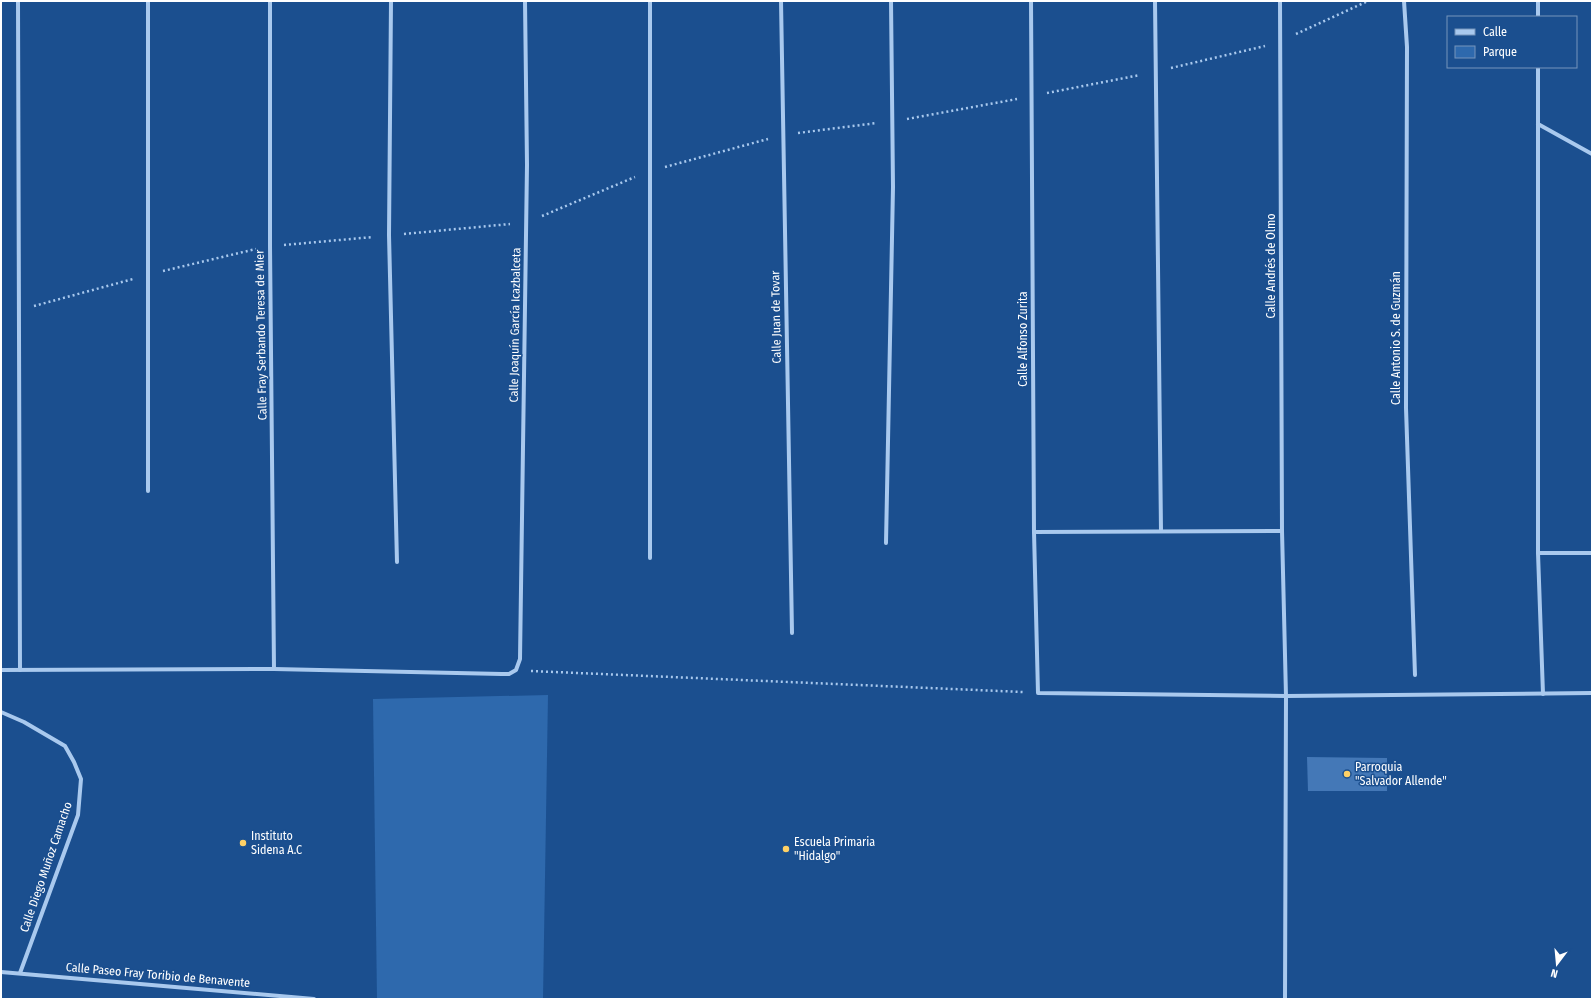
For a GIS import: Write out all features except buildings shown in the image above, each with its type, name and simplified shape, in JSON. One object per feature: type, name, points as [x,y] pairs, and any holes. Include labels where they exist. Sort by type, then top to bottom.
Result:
[{"type":"street","points":[[18,1],[20,670]]},
{"type":"street","points":[[148,1],[148,491]]},
{"type":"street","name":"Calle Fray Serbando Teresa de Mier","points":[[270,1],[270,246],[274,669]]},
{"type":"street","points":[[390,1],[389,235],[397,562]]},
{"type":"street","name":"Calle Joaquín García Icazbalceta","points":[[516,670],[520,659],[527,222],[525,1]]},
{"type":"street","points":[[650,1],[650,558]]},
{"type":"street","name":"Calle Juan de Tovar","points":[[781,1],[792,633]]},
{"type":"street","points":[[886,543],[893,195],[891,1]]},
{"type":"street","name":"Calle Alfonso Zurita","points":[[1031,1],[1034,532],[1038,693]]},
{"type":"street","points":[[1155,1],[1161,531]]},
{"type":"street","name":"Calle Andrés de Olmo","points":[[1280,1],[1282,531],[1286,696],[1285,999]]},
{"type":"street","name":"Calle Antonio S. de Guzmán","points":[[1404,1],[1407,47],[1406,408],[1415,675]]},
{"type":"street","points":[[1538,1],[1538,16]]},
{"type":"street","points":[[1538,68],[1538,553],[1543,694]]},
{"type":"street","points":[[1538,124],[1592,154]]},
{"type":"street","points":[[1034,532],[1282,531]]},
{"type":"street","points":[[1538,553],[1592,553]]},
{"type":"street","points":[[1,670],[274,669],[502,674],[510,674],[516,670]]},
{"type":"street","points":[[1038,693],[1286,696],[1592,693]]},
{"type":"street","name":"Calle Diego Muñoz Camacho","points":[[1,712],[24,722],[64,746],[74,762],[81,779],[78,815],[20,973]]},
{"type":"street","name":"Calle Paseo Fray Toribio de Benavente","points":[[1,972],[314,999]]},
{"type":"path","points":[[527,222],[650,171],[783,135],[892,121],[1156,72],[1280,42],[1368,1]]},
{"type":"path","points":[[516,670],[1038,693]]},
{"type":"green space","points":[[548,695],[543,999],[377,999],[373,699]]},
{"type":"place","name":"Parroquia \"Salvador Allende\"","points":[[1347,774]]},
{"type":"place","name":"Instituto Sidena A.C","points":[[243,843]]},
{"type":"place","name":"Escuela Primaria \"Hidalgo\"","points":[[786,849]]}]
